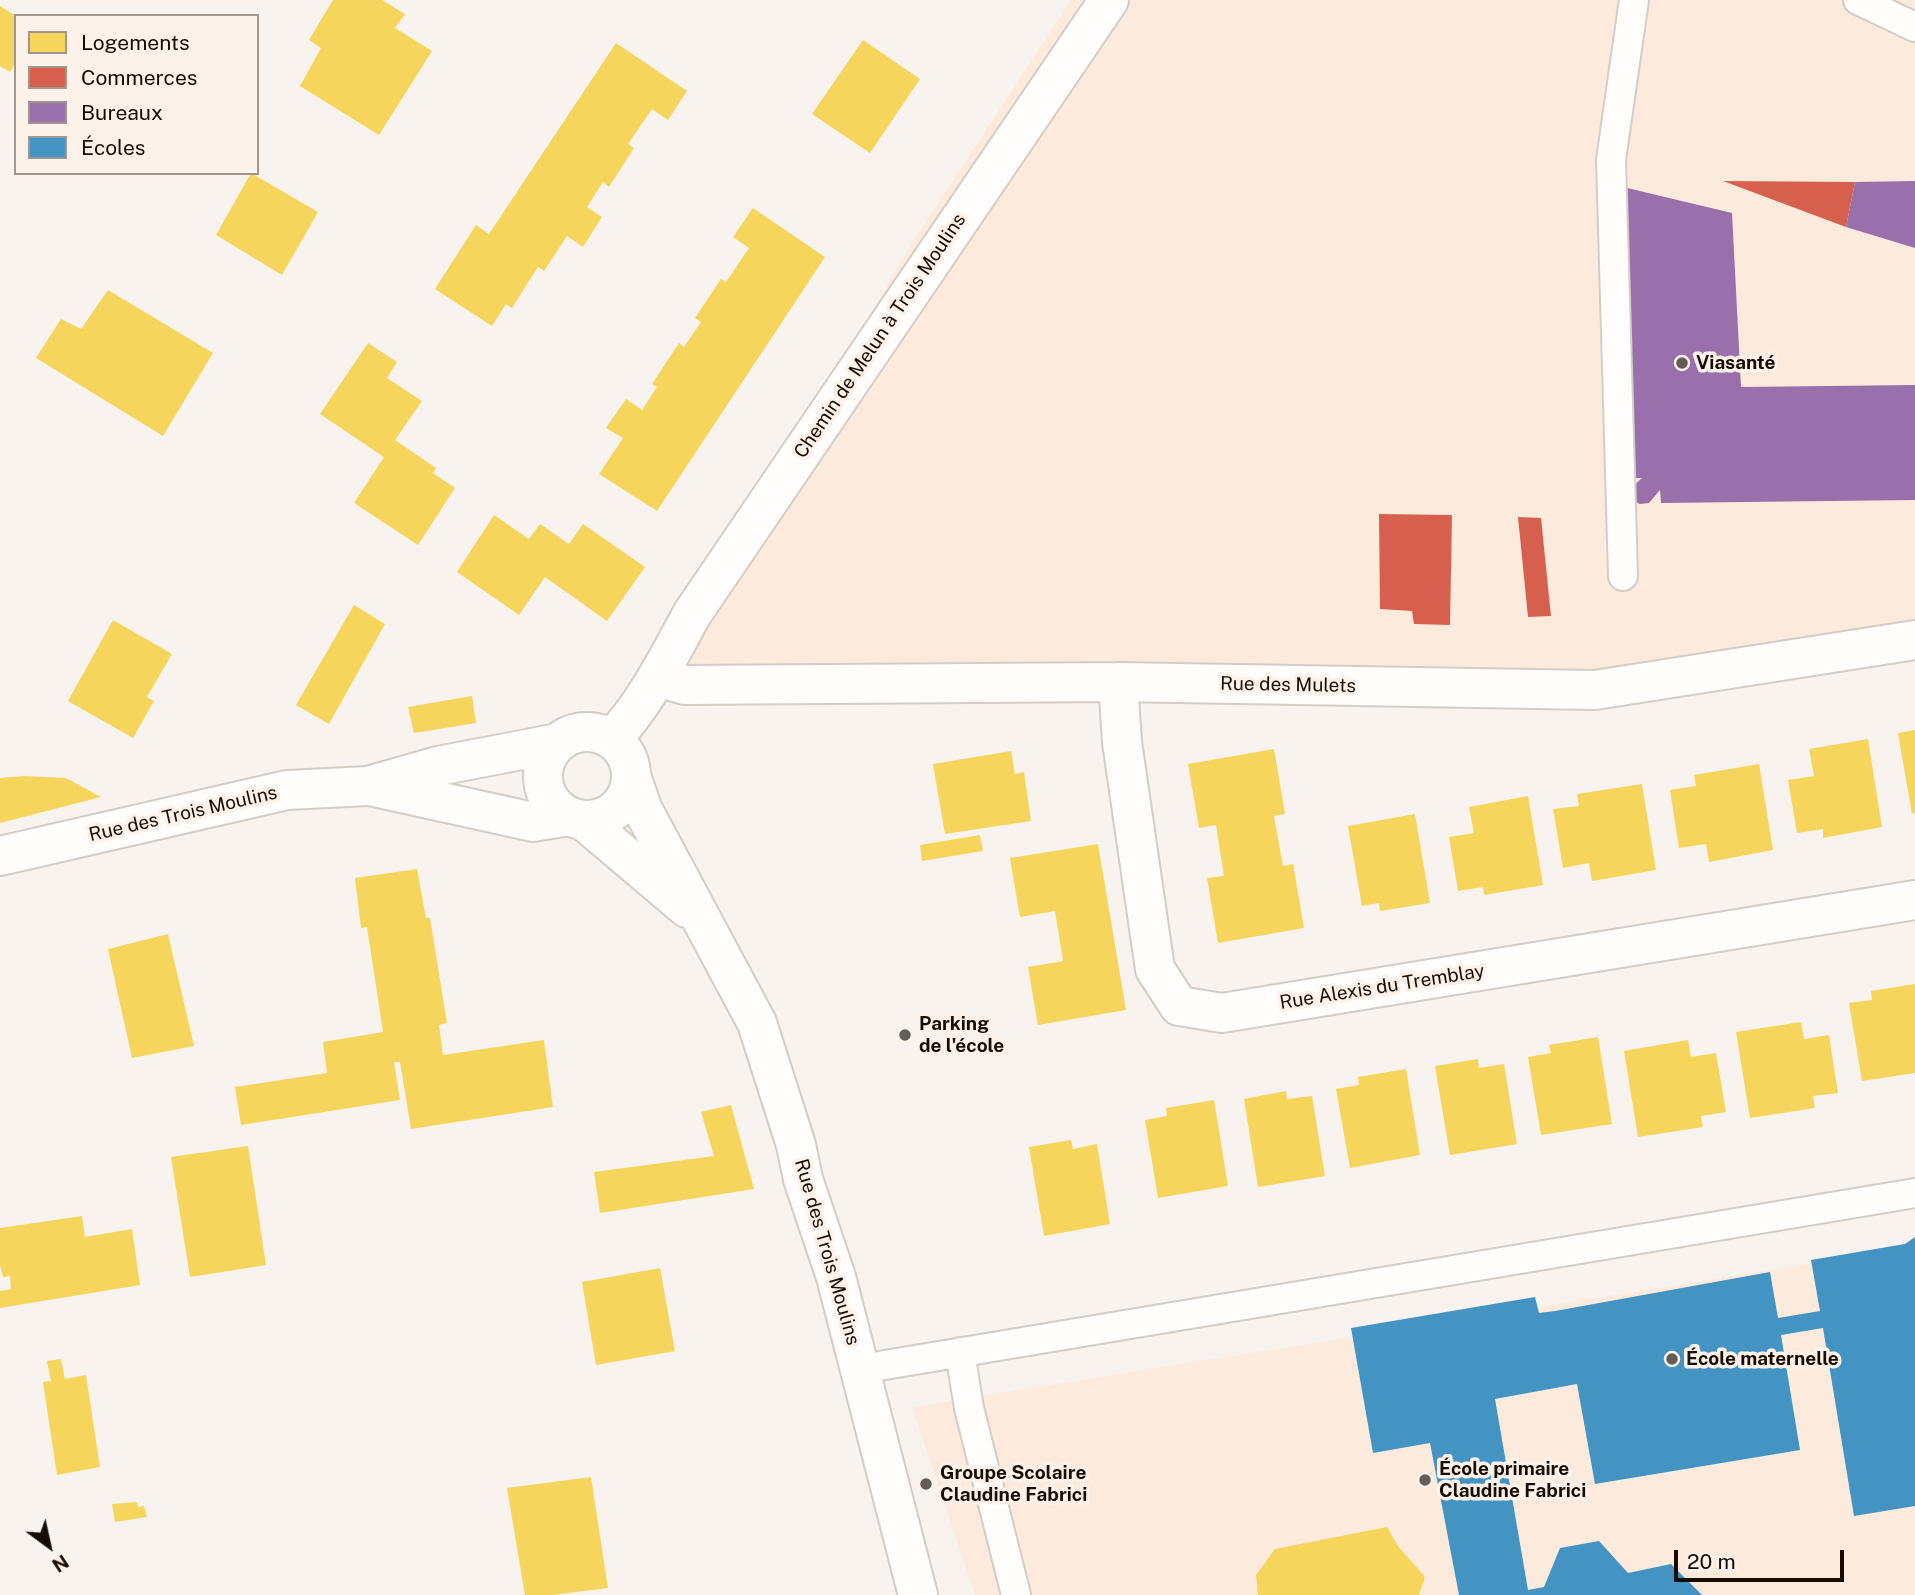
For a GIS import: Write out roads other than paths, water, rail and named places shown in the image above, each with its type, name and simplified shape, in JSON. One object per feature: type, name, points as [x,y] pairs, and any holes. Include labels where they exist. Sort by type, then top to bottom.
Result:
[{"type":"street","name":"Chemin de Melun à Trois Moulins","points":[[612,739],[628,722],[692,614],[1109,0]]},
{"type":"street","name":"Rue des Mulets","points":[[657,677],[685,685],[1118,682],[1595,690],[1915,640]]},
{"type":"street","name":"Rue Alexis du Tremblay","points":[[1118,682],[1122,742],[1155,969],[1179,1006],[1222,1013],[1915,900]]},
{"type":"street","points":[[598,733],[612,739],[629,762],[631,776],[628,792],[621,804],[597,819],[576,818],[557,808],[543,783],[543,768],[548,755],[558,743],[570,735],[598,733]]},
{"type":"street","name":"Rue des Trois Moulins","points":[[0,856],[287,790],[368,786],[438,766],[558,743]]},
{"type":"street","name":"Rue des Trois Moulins","points":[[631,776],[643,810],[757,1023],[796,1145],[803,1179],[836,1277],[918,1595]]},
{"type":"street","name":"Rue des Trois Moulins","points":[[368,786],[533,822],[576,818],[702,920]]},
{"type":"lane","points":[[1623,576],[1611,160],[1634,0]]},
{"type":"lane","points":[[1858,0],[1915,27]]},
{"type":"lane","points":[[860,1369],[1915,1193]]},
{"type":"lane","points":[[961,1352],[969,1408],[1016,1595]]},
{"type":"place","name":"Viasanté","points":[[1682,363]]},
{"type":"place","name":"Parking de l'école","points":[[905,1035]]},
{"type":"place","name":"École maternelle","points":[[1672,1359]]},
{"type":"place","name":"École primaire Claudine Fabrici","points":[[1425,1480]]},
{"type":"place","name":"Groupe Scolaire Claudine Fabrici","points":[[926,1484]]}]
